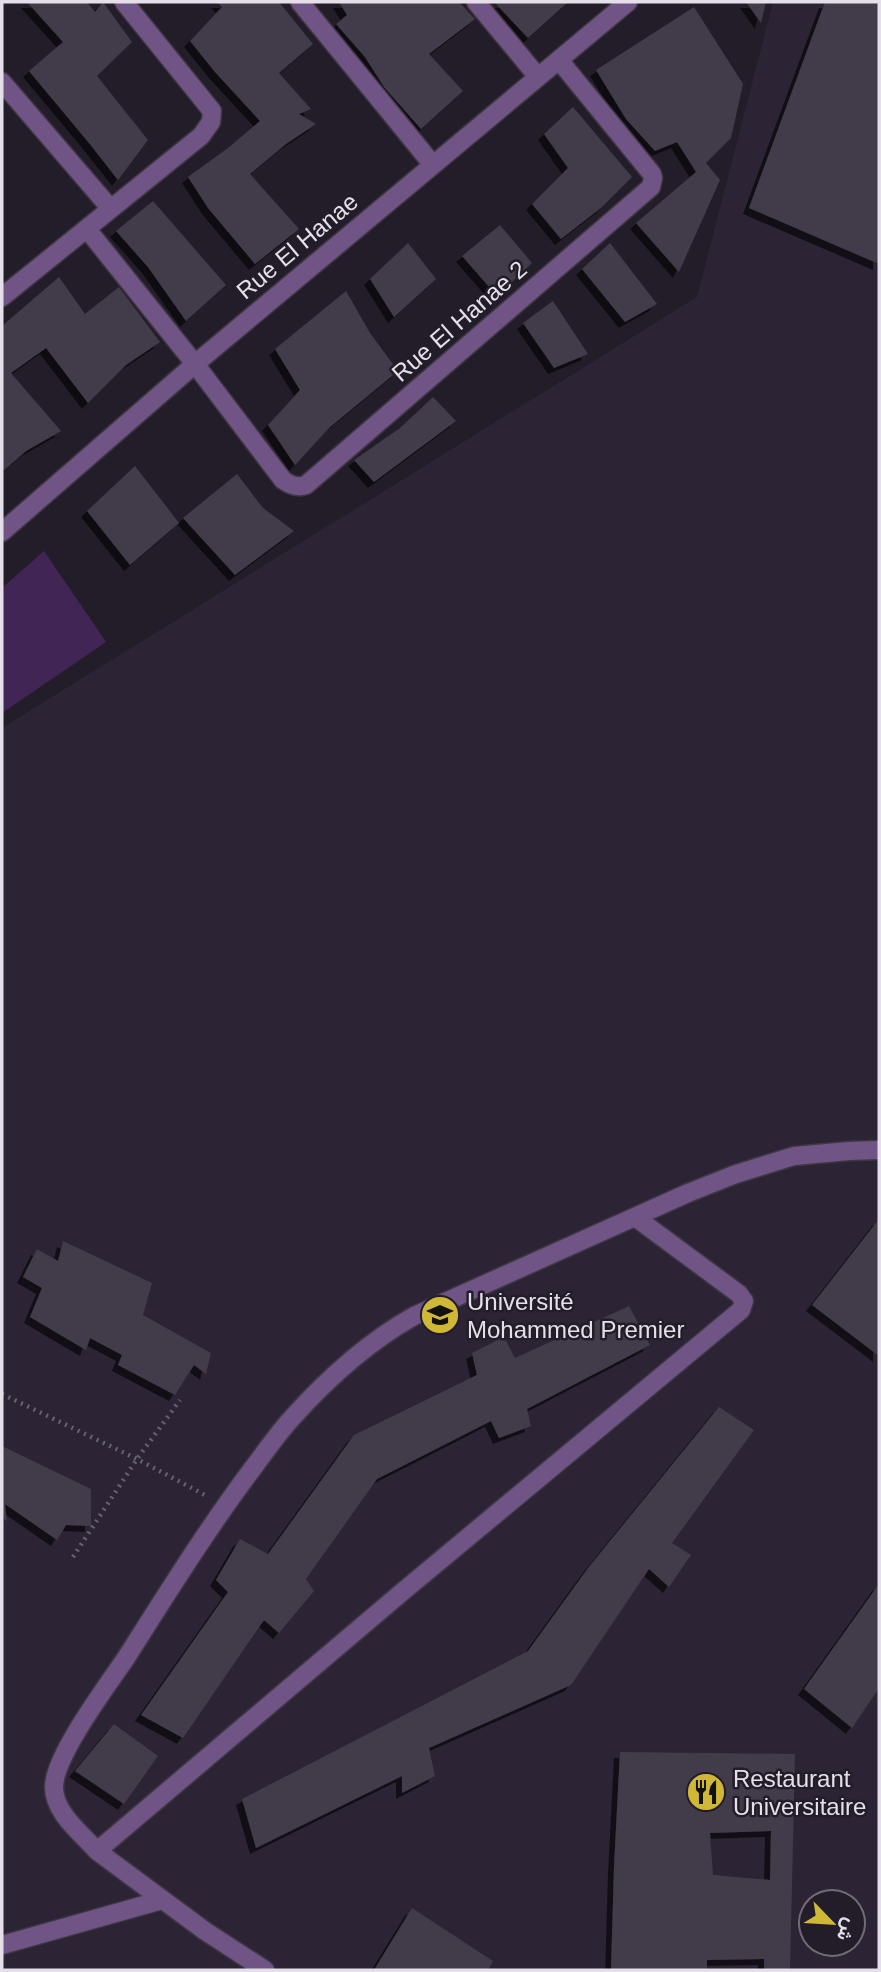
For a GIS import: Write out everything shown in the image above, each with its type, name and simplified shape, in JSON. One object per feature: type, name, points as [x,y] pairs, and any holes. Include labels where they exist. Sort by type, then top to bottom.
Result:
[{"type":"street","points":[[2,297],[201,136],[211,122],[212,111],[124,2]]},
{"type":"street","points":[[300,2],[433,164]]},
{"type":"street","points":[[476,2],[538,77]]},
{"type":"street","name":"Rue El Hanae","points":[[2,532],[195,364],[628,2]]},
{"type":"street","name":"Rue El Hanae 2","points":[[195,364],[283,480],[295,486],[306,485],[651,187],[652,174],[559,60]]},
{"type":"street","points":[[2,82],[110,209]]},
{"type":"street","points":[[87,229],[195,364]]},
{"type":"street","points":[[265,1970],[162,1900],[97,1850],[60,1810],[54,1798],[58,1767],[89,1714],[225,1505],[290,1420],[316,1391],[391,1328],[446,1301],[736,1174],[794,1156],[879,1150]]},
{"type":"street","points":[[97,1850],[741,1310],[744,1301],[739,1294],[635,1217]]},
{"type":"street","points":[[2,1945],[162,1900]]},
{"type":"path","points":[[2,1394],[225,1505]]},
{"type":"path","points":[[73,1557],[137,1459],[180,1400]]},
{"type":"shaded area","name":"Université Mohammed Premier","points":[[773,2],[879,2],[879,1970],[2,1970],[2,728],[697,297]]},
{"type":"shaded area","points":[[44,551],[106,642],[2,713],[2,588]]},
{"type":"building","points":[[27,2],[87,2],[95,12],[103,2],[132,42],[97,76],[148,140],[118,180],[29,71],[63,42]]},
{"type":"building","points":[[217,2],[279,2],[313,44],[279,73],[311,109],[299,114],[316,124],[286,144],[250,174],[299,229],[255,264],[208,208],[188,177],[260,121],[190,41],[222,7]]},
{"type":"building","points":[[339,2],[459,2],[475,19],[429,54],[463,91],[421,129],[384,87],[365,57],[336,24],[347,15]]},
{"type":"building","points":[[568,2],[528,38],[496,4]]},
{"type":"building","points":[[746,2],[766,2],[761,23]]},
{"type":"building","points":[[825,2],[879,2],[879,264],[749,208]]},
{"type":"building","points":[[694,7],[743,84],[731,138],[706,163],[720,180],[679,272],[636,223],[696,172],[677,142],[655,151],[626,119],[596,70]]},
{"type":"building","points":[[573,107],[632,177],[602,207],[561,239],[532,204],[568,168],[544,134]]},
{"type":"building","points":[[153,201],[226,285],[186,321],[148,267],[116,231]]},
{"type":"building","points":[[500,225],[532,263],[497,296],[462,256]]},
{"type":"building","points":[[408,243],[436,279],[394,317],[370,279]]},
{"type":"building","points":[[610,243],[657,304],[625,322],[582,269]]},
{"type":"building","points":[[59,277],[85,314],[119,287],[160,342],[126,365],[88,403],[46,348],[11,373],[61,431],[26,451],[2,472],[2,326]]},
{"type":"building","points":[[346,291],[370,333],[398,371],[330,427],[295,465],[268,425],[300,390],[275,349]]},
{"type":"building","points":[[553,301],[588,354],[554,368],[523,323]]},
{"type":"building","points":[[433,397],[456,421],[374,482],[354,460],[400,428]]},
{"type":"building","points":[[135,466],[179,523],[130,565],[87,511]]},
{"type":"building","points":[[237,474],[263,508],[294,531],[235,575],[183,518]]},
{"type":"building","points":[[879,1219],[879,1356],[812,1305]]},
{"type":"building","points":[[63,1241],[152,1283],[143,1315],[211,1353],[206,1374],[194,1365],[175,1395],[118,1365],[122,1355],[90,1338],[86,1350],[30,1317],[42,1288],[23,1277],[37,1249],[58,1261]]},
{"type":"building","points":[[629,1306],[650,1345],[527,1409],[531,1426],[499,1438],[491,1421],[377,1479],[306,1579],[314,1591],[279,1633],[264,1620],[183,1738],[141,1715],[228,1592],[216,1580],[240,1539],[268,1554],[354,1435],[477,1375],[472,1353],[504,1337],[515,1358]]},
{"type":"building","points":[[719,1407],[754,1430],[672,1543],[691,1555],[669,1587],[649,1569],[571,1685],[429,1748],[435,1776],[402,1793],[402,1776],[256,1848],[242,1799],[528,1651],[588,1568]]},
{"type":"building","points":[[2,1446],[91,1489],[91,1526],[66,1525],[57,1540],[5,1504],[7,1521],[2,1518]]},
{"type":"building","points":[[879,1584],[879,1688],[852,1728],[804,1689]]},
{"type":"building","points":[[114,1724],[158,1756],[124,1804],[75,1771]]},
{"type":"building","points":[[620,1752],[795,1754],[790,1970],[764,1970],[764,1959],[707,1960],[707,1970],[611,1970]],"holes":[[[771,1831],[770,1880],[713,1875],[710,1833]]]},
{"type":"building","points":[[412,1908],[493,1961],[488,1970],[374,1970]]},
{"type":"place","name":"Université Mohammed Premier","points":[[440,1315]]},
{"type":"place","name":"Restaurant Universitaire","points":[[706,1792]]}]
